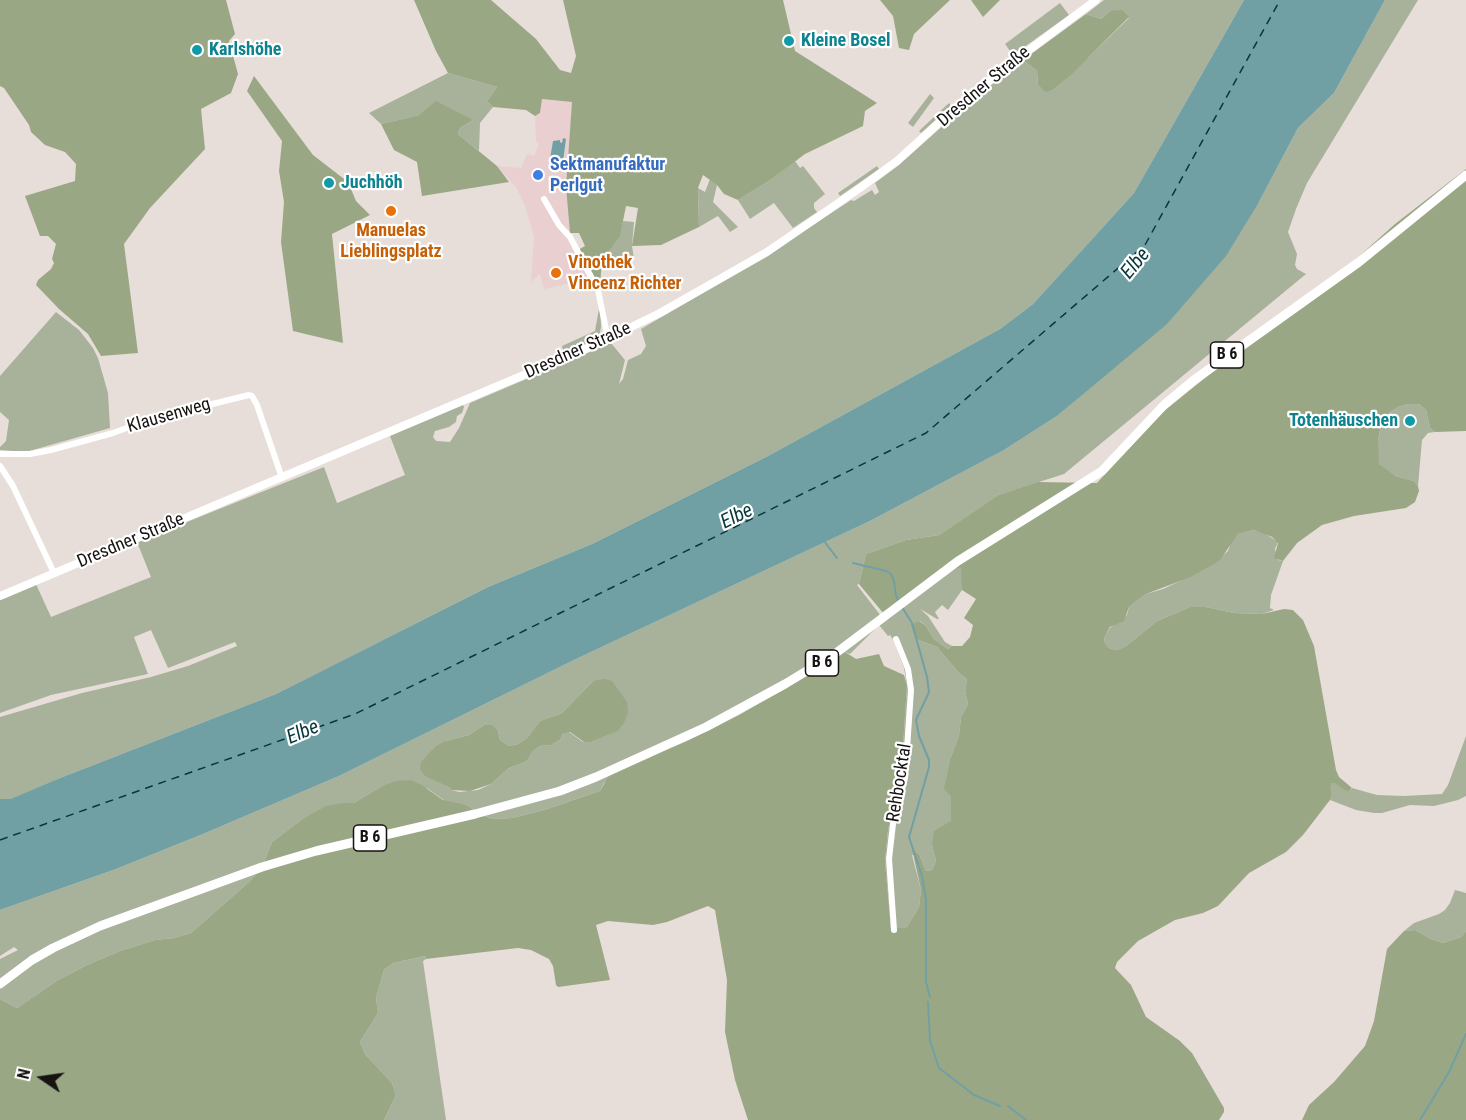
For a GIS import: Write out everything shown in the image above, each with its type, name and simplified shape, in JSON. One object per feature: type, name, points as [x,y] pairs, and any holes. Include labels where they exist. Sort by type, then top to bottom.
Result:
[{"type":"main road","name":"Dresdner Straße","points":[[0,596],[608,339],[667,309],[767,252],[897,161],[962,102],[1096,0]]},
{"type":"main road","name":"B 6","points":[[0,984],[32,960],[100,926],[262,867],[316,851],[475,814],[560,791],[706,727],[785,684],[836,653],[958,561],[1101,471],[1164,405],[1194,380],[1359,262],[1466,176]]},
{"type":"street","points":[[544,199],[559,225],[570,237],[598,290],[608,339]]},
{"type":"street","name":"Klausenweg","points":[[0,454],[30,454],[51,450],[112,433],[151,419],[249,395],[257,405],[282,478]]},
{"type":"street","points":[[0,466],[13,486],[54,573]]},
{"type":"street","name":"Rehbocktal","points":[[894,930],[889,852],[904,778],[911,690],[908,669],[896,639]]},
{"type":"shaded area","points":[[541,99],[572,102],[566,187],[570,233],[581,261],[595,286],[579,281],[544,289],[540,274],[531,282],[534,237],[525,206],[516,187],[497,166],[521,168],[527,154],[534,156],[539,144],[536,142],[535,116],[540,113]]},
{"type":"green space","points":[[0,0],[226,0],[235,34],[229,41],[238,74],[231,93],[201,109],[205,149],[150,208],[124,244],[138,353],[101,356],[88,334],[36,285],[54,263],[52,259],[56,244],[48,236],[40,236],[25,196],[75,181],[76,164],[65,152],[45,145],[31,132],[29,125],[4,88],[0,86]]},
{"type":"green space","points":[[414,0],[491,0],[536,39],[560,70],[571,73],[576,56],[563,0],[783,0],[795,51],[877,103],[865,111],[863,126],[805,154],[769,181],[738,200],[724,194],[717,185],[703,175],[698,188],[699,227],[661,245],[632,246],[638,208],[626,206],[620,236],[602,260],[600,286],[578,250],[585,246],[579,233],[570,233],[566,187],[572,102],[542,99],[540,113],[535,116],[526,110],[493,107],[487,101],[497,87],[448,73]]},
{"type":"green space","points":[[880,0],[950,0],[914,34],[909,50],[899,48],[893,16]]},
{"type":"green space","points":[[971,0],[1000,0],[983,17]]},
{"type":"green space","points":[[1104,0],[1244,0],[1134,193],[1033,304],[1000,329],[768,456],[592,544],[488,587],[276,694],[60,778],[11,800],[0,799],[0,717],[188,666],[237,646],[235,642],[168,668],[151,630],[134,637],[148,674],[51,695],[0,713],[0,596],[35,582],[51,617],[151,577],[137,542],[324,467],[337,503],[405,475],[390,436],[463,405],[462,413],[457,416],[456,422],[449,427],[435,431],[433,437],[436,441],[450,442],[470,403],[611,343],[625,360],[619,384],[623,379],[628,360],[641,354],[646,346],[641,329],[768,255],[851,200],[854,201],[872,190],[875,195],[879,192],[875,183],[1023,60],[1037,71],[1038,84],[1089,57],[1129,18],[1110,11],[1101,19],[1086,14]]},
{"type":"green space","points":[[1385,0],[1418,0],[1307,183],[1296,209],[1288,232],[1297,254],[1295,265],[1297,269],[1306,274],[1064,474],[998,495],[939,535],[906,540],[866,554],[857,585],[881,616],[952,570],[962,566],[962,590],[948,610],[942,605],[935,612],[939,619],[937,619],[920,609],[928,616],[945,642],[952,646],[948,649],[934,639],[920,621],[912,625],[916,639],[937,647],[967,679],[965,691],[968,704],[961,717],[959,735],[951,757],[951,821],[932,845],[936,861],[932,870],[926,871],[920,856],[912,855],[921,890],[919,907],[907,927],[891,930],[885,861],[888,830],[901,777],[907,685],[904,668],[894,641],[879,625],[850,654],[836,653],[831,662],[604,783],[600,791],[544,810],[512,818],[493,819],[481,815],[467,805],[448,803],[427,788],[382,786],[354,803],[343,803],[301,820],[272,842],[262,867],[250,881],[191,933],[155,940],[87,965],[58,980],[17,1008],[0,999],[0,959],[18,950],[14,947],[0,956],[0,910],[116,869],[339,776],[574,660],[870,521],[1004,450],[1057,416],[1100,379],[1259,202],[1298,128],[1334,93]],"holes":[[[593,681],[617,731],[591,742],[583,742],[569,732],[563,734],[560,740],[551,745],[540,746],[533,751],[527,761],[509,768],[491,784],[478,790],[459,792],[447,786],[446,741],[469,735],[484,725],[498,731],[500,740],[509,746],[518,744],[527,738],[540,721],[562,713]]]},
{"type":"green space","points":[[1060,3],[1069,15],[1013,55],[1005,44]]},
{"type":"green space","points":[[1122,10],[1129,17],[1073,73],[1052,90],[1045,92],[1038,84],[1037,71],[1023,60],[1086,14],[1101,19],[1110,11]]},
{"type":"green space","points":[[448,73],[497,87],[487,101],[493,107],[480,123],[479,151],[458,134],[460,128],[473,120],[419,115],[381,124],[369,113]]},
{"type":"green space","points":[[254,76],[313,155],[348,182],[356,201],[370,215],[332,234],[343,343],[293,331],[281,242],[284,202],[279,171],[282,141],[247,91]]},
{"type":"green space","points":[[930,94],[934,98],[913,127],[908,123]]},
{"type":"green space","points":[[436,101],[473,120],[460,128],[458,134],[497,166],[509,182],[422,196],[417,162],[394,150],[381,124],[419,115]]},
{"type":"green space","points":[[949,103],[951,106],[921,133],[919,131]]},
{"type":"green space","points":[[795,161],[800,168],[803,166],[825,194],[814,203],[817,212],[793,228],[774,203],[750,219],[738,200],[769,181]]},
{"type":"green space","points":[[877,166],[879,169],[840,196],[838,193]]},
{"type":"green space","points":[[1466,169],[1466,431],[1435,432],[1430,428],[1426,410],[1419,404],[1408,404],[1386,415],[1381,424],[1378,441],[1379,464],[1395,476],[1414,481],[1419,491],[1415,502],[1406,508],[1354,516],[1322,525],[1297,543],[1283,561],[1274,558],[1278,543],[1272,537],[1254,530],[1238,534],[1220,560],[1188,578],[1146,594],[1129,607],[1124,621],[1110,627],[1105,636],[1104,641],[1109,648],[1117,650],[1126,646],[1157,621],[1190,607],[1262,614],[1284,609],[1293,610],[1303,620],[1314,646],[1336,770],[1339,777],[1352,788],[1349,791],[1344,790],[1332,783],[1330,800],[1303,835],[1286,852],[1249,873],[1218,906],[1203,913],[1175,920],[1138,941],[1117,962],[1115,968],[1131,985],[1146,1017],[1180,1041],[1192,1053],[1224,1108],[1219,1120],[748,1120],[735,1080],[725,1032],[727,980],[715,910],[708,906],[653,925],[608,921],[596,925],[610,980],[558,987],[549,959],[531,950],[518,948],[426,959],[425,956],[393,963],[384,970],[376,998],[378,1013],[360,1042],[365,1054],[392,1083],[396,1095],[384,1120],[0,1120],[0,999],[17,1008],[58,980],[87,965],[155,940],[191,933],[250,881],[262,867],[272,842],[301,820],[326,806],[354,803],[382,786],[396,781],[411,780],[443,800],[467,805],[481,815],[493,819],[512,818],[544,810],[600,791],[610,774],[687,741],[739,715],[831,662],[836,653],[845,652],[856,659],[879,654],[884,666],[904,675],[907,685],[901,777],[888,830],[885,861],[891,929],[907,927],[919,907],[921,890],[912,849],[920,856],[926,871],[932,870],[936,861],[932,845],[934,831],[951,821],[951,796],[944,789],[951,757],[959,735],[961,717],[968,704],[965,691],[967,679],[937,647],[916,639],[911,625],[919,621],[925,625],[934,639],[948,649],[952,646],[962,646],[970,637],[973,625],[964,618],[976,599],[962,590],[961,567],[952,570],[884,614],[859,584],[866,554],[906,540],[939,535],[998,495],[1038,482],[1097,483],[1159,415],[1220,366],[1316,295],[1395,224]]},
{"type":"green space","points":[[710,179],[717,185],[713,202],[738,227],[730,232],[718,216],[699,227],[698,188],[705,192]]},
{"type":"green space","points":[[623,221],[634,222],[632,246],[634,259],[602,259],[619,236]]},
{"type":"green space","points":[[600,303],[599,338],[564,354],[562,346],[595,331]]},
{"type":"green space","points":[[56,312],[79,330],[98,358],[108,393],[110,428],[26,452],[0,450],[6,441],[9,420],[0,412],[0,376]]},
{"type":"green space","points":[[1408,404],[1419,404],[1426,410],[1430,428],[1435,432],[1428,433],[1422,440],[1418,486],[1414,481],[1395,476],[1384,470],[1379,464],[1378,457],[1381,424],[1386,415]]},
{"type":"green space","points":[[1254,530],[1278,542],[1275,549],[1278,560],[1283,561],[1271,595],[1270,608],[1274,610],[1262,614],[1234,613],[1206,607],[1190,607],[1157,621],[1126,646],[1117,650],[1109,648],[1104,641],[1105,636],[1110,628],[1127,615],[1129,607],[1146,594],[1163,589],[1208,568],[1228,551],[1232,540],[1238,534]]},
{"type":"green space","points":[[604,679],[612,681],[627,702],[628,712],[618,731],[591,742],[584,742],[570,732],[563,734],[560,740],[551,745],[540,746],[533,751],[527,761],[509,768],[491,784],[470,791],[452,790],[425,776],[420,769],[421,762],[436,746],[469,735],[484,725],[492,725],[498,731],[500,740],[509,746],[518,744],[527,738],[540,721],[562,713],[593,681]]},
{"type":"green space","points":[[1466,736],[1466,796],[1458,800],[1434,806],[1410,805],[1374,813],[1356,810],[1330,800],[1332,795],[1329,787],[1335,782],[1344,790],[1352,788],[1377,795],[1442,794],[1448,785]]},
{"type":"green space","points":[[1455,890],[1466,893],[1466,931],[1461,937],[1443,943],[1415,930],[1404,931],[1414,923],[1445,910]]},
{"type":"green space","points":[[1415,930],[1443,943],[1461,937],[1466,931],[1466,1120],[1302,1120],[1309,1105],[1334,1082],[1365,1046],[1374,1021],[1387,949],[1404,931]]},
{"type":"green space","points":[[425,956],[426,959],[423,961],[446,1120],[384,1120],[396,1095],[392,1083],[365,1054],[360,1042],[378,1013],[376,998],[384,970],[393,963]]},
{"type":"water","name":"Elbe","points":[[1244,0],[1385,0],[1334,93],[1298,128],[1259,202],[1226,256],[1167,324],[1057,416],[1004,450],[870,521],[574,660],[339,776],[116,869],[0,910],[0,799],[11,799],[276,694],[488,587],[592,544],[768,456],[1000,329],[1033,304],[1134,193]]},
{"type":"water","points":[[563,138],[566,139],[562,169],[559,170],[560,167],[557,166],[556,170],[553,170],[550,159],[553,141],[560,140],[562,143]]},
{"type":"waterway","points":[[824,541],[837,558]]},
{"type":"waterway","points":[[853,563],[891,574],[899,602]]},
{"type":"waterway","points":[[902,607],[912,623],[929,692],[916,720],[919,736],[929,760],[929,767],[909,837],[922,876],[926,900],[926,982],[930,997]]},
{"type":"waterway","points":[[928,1002],[930,1041],[939,1068],[974,1095],[1000,1106]]},
{"type":"waterway","points":[[1420,1120],[1449,1072],[1466,1034]]},
{"type":"waterway","points":[[1008,1106],[1026,1120]]},
{"type":"ferry route","points":[[0,840],[355,714],[926,433],[1145,245],[1280,0]]},
{"type":"place","name":"Kleine Bosel","points":[[789,41]]},
{"type":"place","name":"Karlshöhe","points":[[197,50]]},
{"type":"place","name":"Sektmanufaktur Perlgut","points":[[538,175]]},
{"type":"place","name":"Juchhöh","points":[[329,183]]},
{"type":"place","name":"Manuelas Lieblingsplatz","points":[[391,211]]},
{"type":"place","name":"Vinothek Vincenz Richter","points":[[556,273]]},
{"type":"place","name":"Totenhäuschen","points":[[1410,421]]}]
